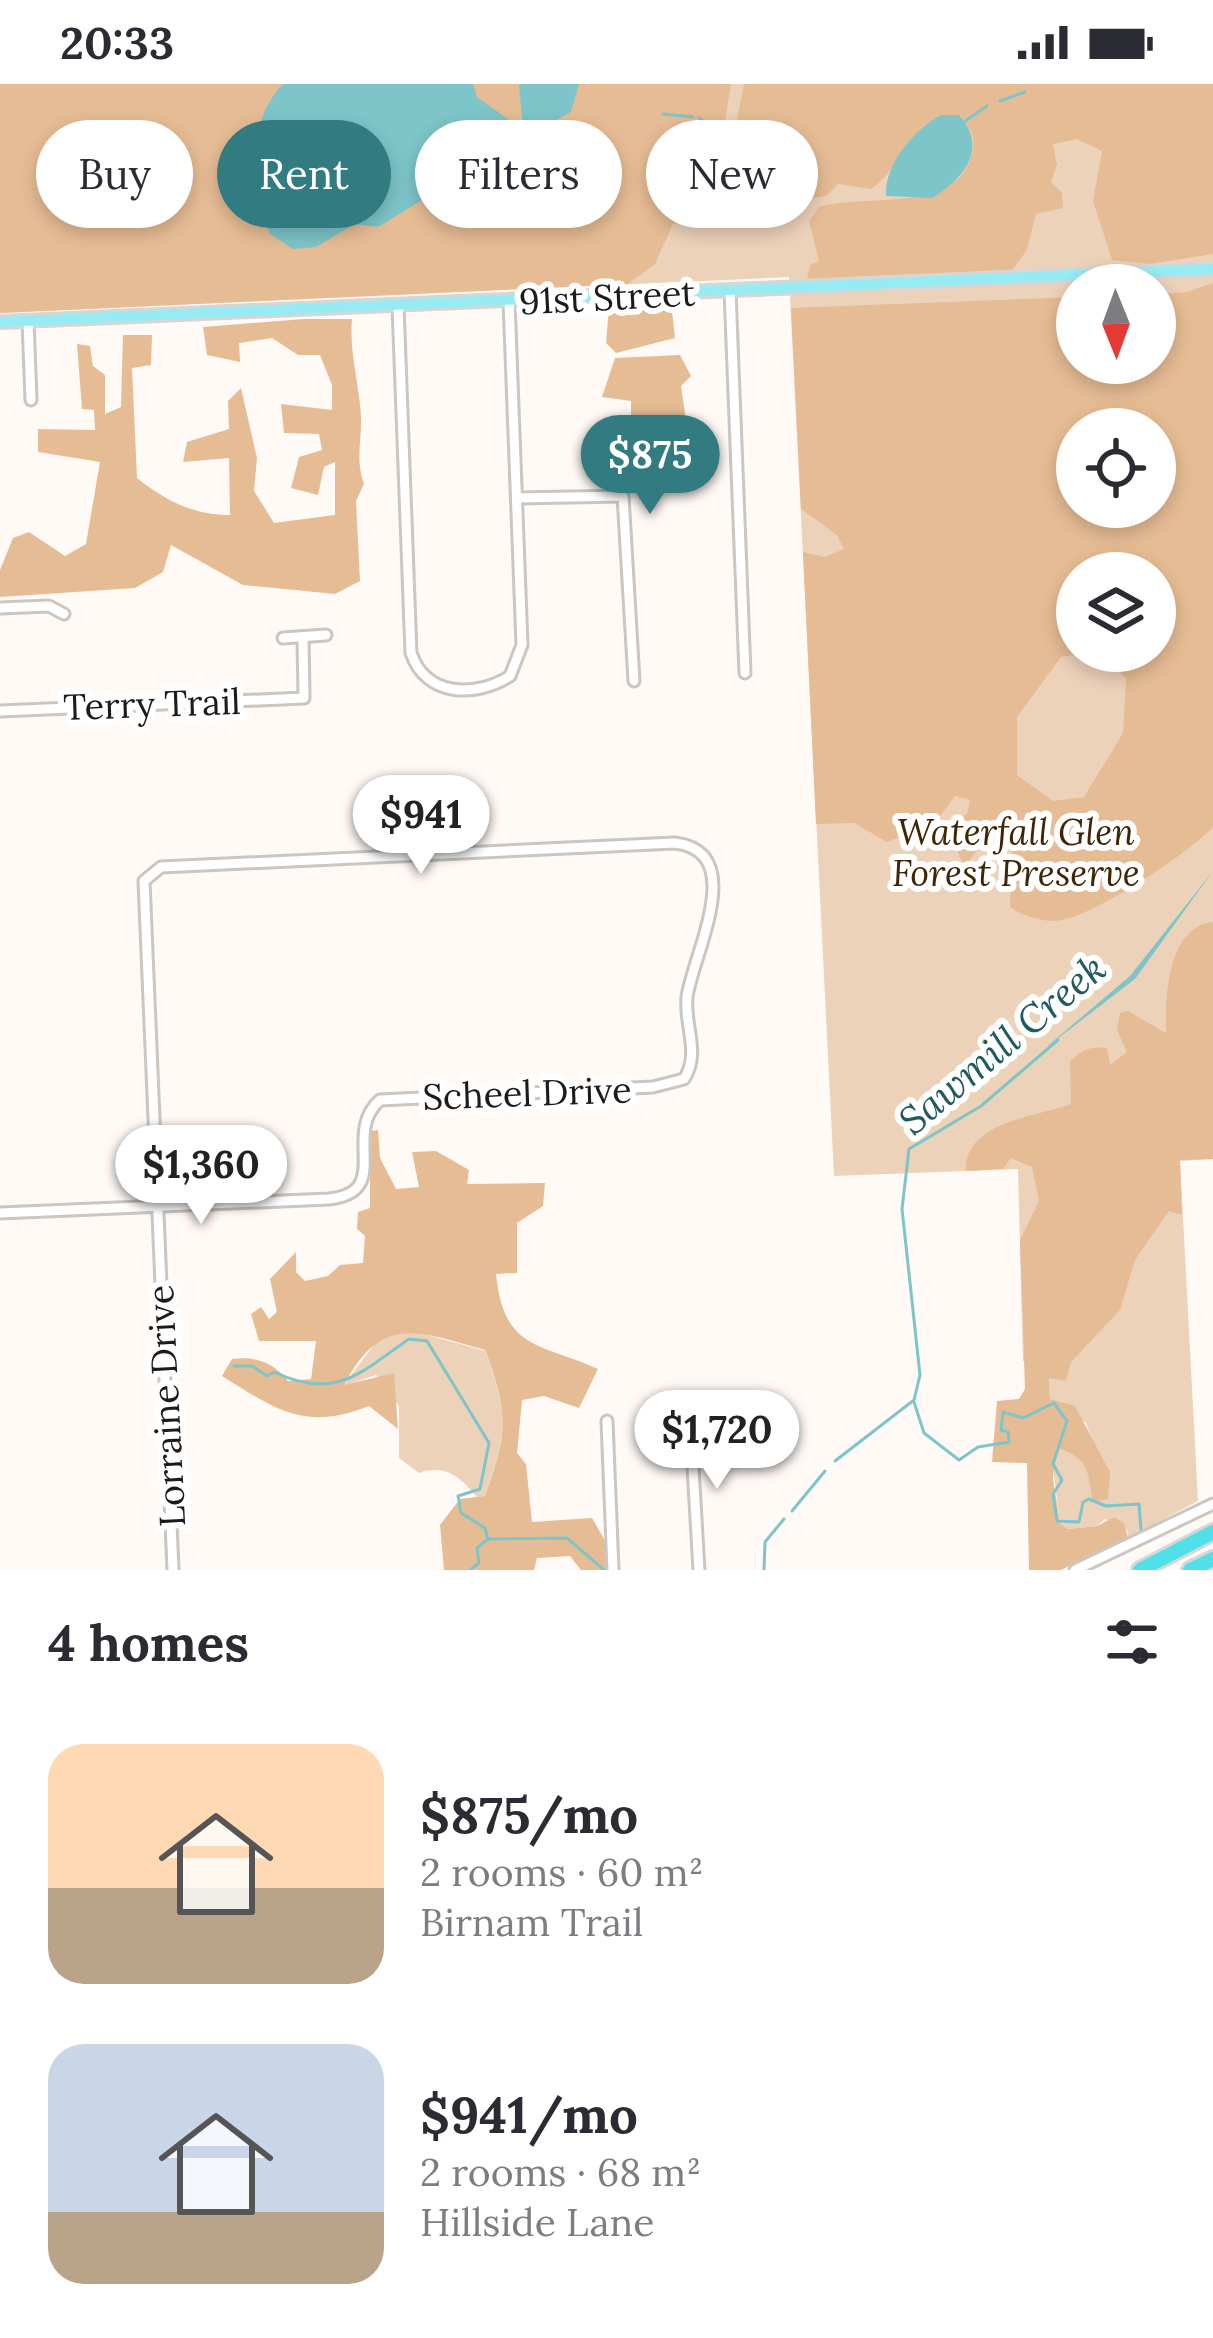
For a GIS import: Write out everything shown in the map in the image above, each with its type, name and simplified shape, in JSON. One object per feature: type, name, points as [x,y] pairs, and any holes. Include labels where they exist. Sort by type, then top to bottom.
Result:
[{"type":"highway","points":[[1140,1570],[1213,1532]]},
{"type":"highway","points":[[1192,1569],[1213,1560]]},
{"type":"main road","name":"91st Street","points":[[0,322],[1213,269]]},
{"type":"street","points":[[730,291],[745,673]]},
{"type":"street","points":[[398,306],[411,653],[424,679],[444,688],[464,689],[497,684],[510,676],[520,657],[509,301]]},
{"type":"street","points":[[28,321],[31,400]]},
{"type":"street","points":[[517,498],[623,496],[634,681]]},
{"type":"street","points":[[0,608],[49,606],[64,614]]},
{"type":"street","points":[[283,638],[326,635]]},
{"type":"street","name":"Terry Trail","points":[[0,711],[304,698],[303,637]]},
{"type":"street","name":"Lorraine Drive","points":[[173,1570],[144,881],[161,867],[685,844],[703,854],[714,881],[688,993],[694,1057],[684,1078]]},
{"type":"street","name":"Scheel Drive","points":[[157,1206],[345,1197],[357,1191],[364,1175],[363,1127],[371,1108],[392,1099],[653,1087],[684,1078]]},
{"type":"street","points":[[0,1214],[157,1206]]},
{"type":"street","points":[[690,1416],[699,1570]]},
{"type":"street","points":[[607,1420],[614,1570]]},
{"type":"street","points":[[1075,1570],[1213,1504]]},
{"type":"green space","name":"Waterfall Glen Forest Preserve","points":[[0,84],[1213,84],[1213,1159],[1180,1161],[1198,1501],[1128,1538],[1127,1530],[1105,1519],[1097,1526],[1067,1529],[1060,1523],[1052,1460],[1056,1446],[1084,1462],[1091,1493],[1101,1464],[1086,1423],[1050,1399],[1049,1377],[1066,1381],[1069,1366],[1023,1361],[1018,1169],[834,1176],[789,277],[0,313]]},
{"type":"green space","points":[[0,84],[731,85],[725,120],[646,120],[646,228],[671,228],[655,264],[628,284],[0,313]]},
{"type":"green space","points":[[744,84],[1213,84],[1213,254],[1150,264],[1112,260],[1093,201],[1102,151],[1077,139],[1053,144],[1057,165],[1051,182],[1062,193],[1063,208],[1036,214],[1027,250],[1012,270],[807,279],[810,265],[819,261],[811,228],[818,228],[819,207],[906,198],[947,187],[971,157],[972,134],[959,115],[943,117],[919,132],[871,189],[838,184],[818,197],[818,120],[737,120]]},
{"type":"green space","points":[[1213,283],[1213,827],[1137,884],[1090,910],[1054,921],[1010,907],[1013,829],[984,841],[969,861],[962,862],[949,831],[968,812],[970,800],[955,796],[934,824],[887,842],[854,823],[816,824],[803,552],[824,557],[844,549],[837,535],[801,509],[791,308],[1056,298],[1056,384],[1176,384],[1176,293]],"holes":[[[1056,552],[1176,552],[1176,672],[1120,672],[1126,678],[1123,733],[1084,797],[1053,801],[1017,775],[1017,717],[1056,664]]]},
{"type":"green space","points":[[671,302],[675,338],[616,353],[606,343],[609,307]]},
{"type":"green space","points":[[352,319],[364,484],[356,501],[360,581],[335,594],[243,585],[171,545],[163,572],[135,588],[0,597],[0,570],[13,538],[29,532],[65,556],[86,544],[100,462],[38,452],[38,429],[95,430],[94,410],[82,409],[77,344],[90,346],[93,366],[105,375],[105,414],[121,407],[123,335],[152,335],[151,365],[132,368],[137,478],[159,493],[192,509],[230,515],[229,458],[183,462],[187,442],[229,429],[228,401],[241,388],[257,458],[254,491],[274,523],[335,515],[335,462],[324,467],[318,495],[291,488],[299,457],[322,450],[319,434],[284,433],[281,404],[332,410],[332,385],[320,355],[298,355],[272,338],[239,343],[240,362],[207,355],[203,327]]},
{"type":"green space","points":[[680,355],[691,376],[681,386],[686,420],[671,438],[683,489],[677,489],[673,470],[655,445],[646,453],[642,469],[633,468],[617,480],[625,448],[602,448],[593,438],[631,425],[631,401],[602,397],[615,358]]},
{"type":"green space","points":[[1213,922],[1213,1159],[1180,1160],[1182,1215],[1169,1211],[1135,1260],[1120,1310],[1071,1362],[1066,1381],[1049,1378],[1050,1399],[1075,1406],[1110,1472],[1108,1499],[1093,1502],[1081,1461],[1056,1447],[1053,1479],[1060,1523],[1067,1529],[1097,1526],[1114,1517],[1124,1523],[1128,1538],[1061,1570],[1029,1570],[1027,1463],[992,1462],[997,1401],[1019,1399],[1025,1389],[1020,1240],[1039,1201],[1032,1167],[1011,1158],[1003,1169],[966,1171],[968,1155],[976,1142],[1004,1124],[1071,1104],[1070,1061],[1078,1054],[1107,1048],[1110,1065],[1127,1052],[1117,1030],[1120,1013],[1128,1011],[1166,1033],[1168,984],[1178,950],[1198,927]]},
{"type":"green space","points":[[378,1130],[380,1158],[396,1189],[419,1187],[412,1152],[436,1151],[469,1170],[467,1184],[545,1183],[543,1206],[517,1223],[517,1273],[496,1274],[500,1299],[507,1317],[527,1340],[598,1369],[579,1408],[544,1396],[522,1400],[517,1453],[526,1464],[532,1522],[592,1518],[607,1544],[608,1570],[581,1570],[570,1556],[537,1558],[534,1570],[444,1570],[440,1525],[460,1499],[485,1496],[501,1439],[502,1407],[485,1350],[404,1333],[373,1346],[344,1385],[394,1373],[398,1429],[369,1406],[326,1417],[291,1413],[222,1376],[232,1359],[241,1358],[270,1365],[288,1381],[311,1379],[316,1341],[259,1341],[251,1314],[261,1307],[269,1319],[277,1312],[270,1279],[296,1252],[296,1272],[305,1281],[328,1276],[340,1265],[363,1263],[365,1236],[357,1229],[358,1212],[370,1208],[370,1131]]},
{"type":"green space","points":[[406,1329],[485,1351],[503,1423],[485,1496],[477,1497],[452,1474],[419,1473],[399,1458],[399,1406],[376,1375],[343,1386],[376,1342]]},
{"type":"water","points":[[283,84],[473,84],[477,97],[509,120],[415,120],[415,204],[391,219],[391,120],[261,120]]},
{"type":"water","points":[[519,84],[579,84],[571,112],[556,120],[522,119]]},
{"type":"water","points":[[941,115],[959,115],[968,127],[972,151],[963,172],[932,198],[886,196],[890,172],[903,149]]},
{"type":"water","points":[[268,228],[348,228],[316,247],[293,249]]},
{"type":"water","points":[[1213,871],[1135,979],[1044,1049],[1130,976]]},
{"type":"waterway","points":[[1000,101],[1025,92]]},
{"type":"waterway","points":[[965,121],[987,106]]},
{"type":"waterway","points":[[663,114],[693,117]]},
{"type":"waterway","name":"Sawmill Creek","points":[[835,1461],[914,1400],[920,1375],[902,1209],[909,1149],[981,1106],[1058,1040]]},
{"type":"waterway","points":[[234,1366],[252,1366],[267,1376],[274,1372],[314,1384],[331,1383],[361,1372],[409,1339],[427,1341],[489,1443],[480,1489],[458,1496],[461,1513],[485,1528],[488,1539]]},
{"type":"waterway","points":[[914,1402],[924,1433],[959,1460],[978,1447],[1009,1442],[1008,1432],[1001,1430],[1003,1412],[1023,1418],[1054,1403],[1067,1421],[1053,1464],[1062,1480],[1053,1494],[1057,1521],[1079,1522],[1083,1502],[1089,1499],[1106,1506],[1139,1504],[1141,1530]]},
{"type":"waterway","name":"Sawmill Creek","points":[[792,1511],[825,1471]]},
{"type":"waterway","name":"Sawmill Creek","points":[[764,1570],[765,1542],[784,1519]]},
{"type":"waterway","name":"Sawmill Creek","points":[[470,1570],[479,1563],[477,1548],[488,1539],[567,1538],[604,1570]]}]
